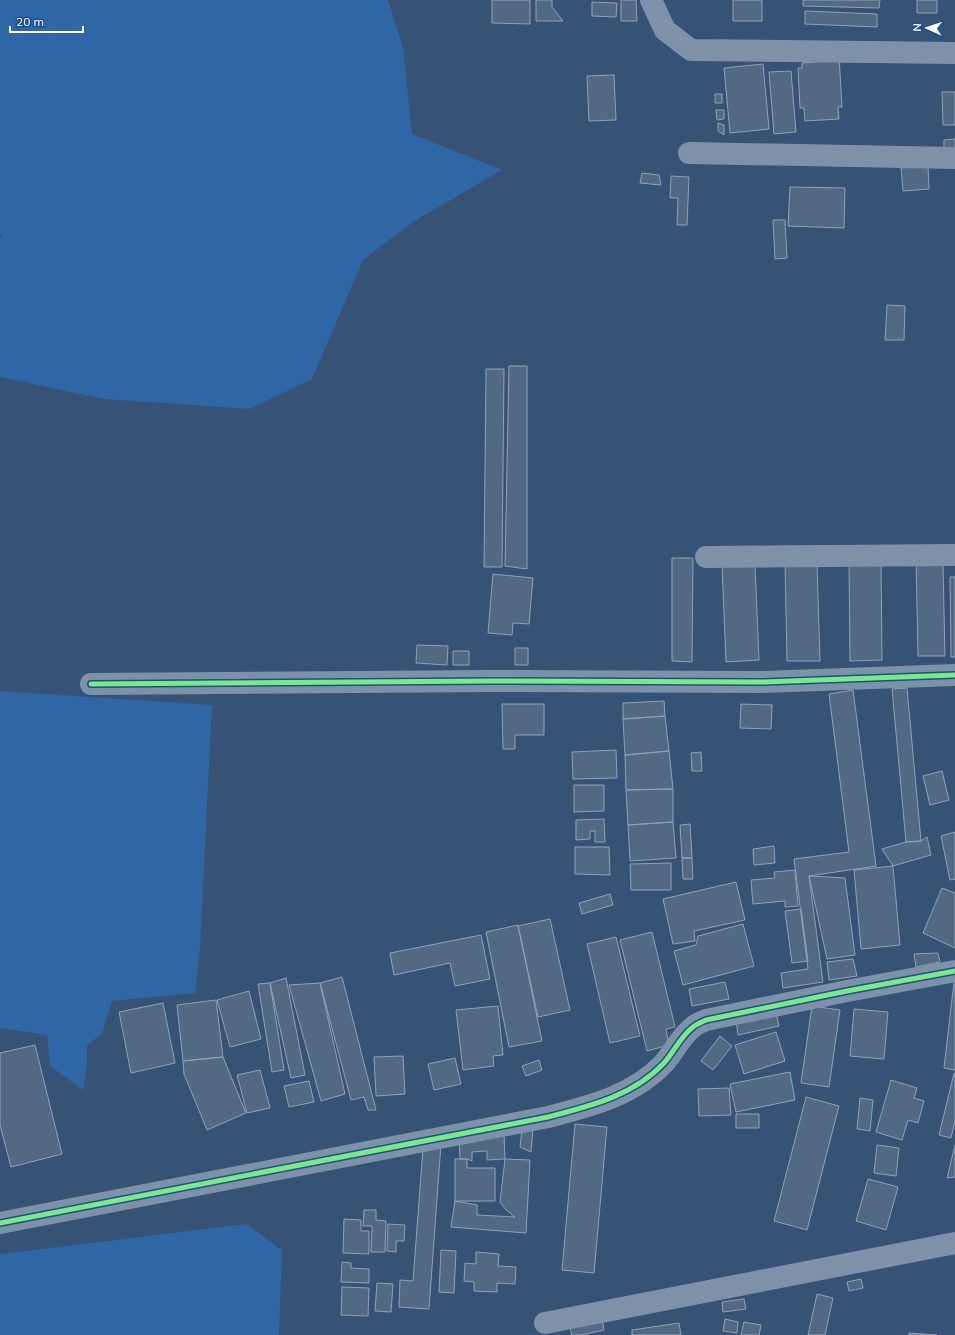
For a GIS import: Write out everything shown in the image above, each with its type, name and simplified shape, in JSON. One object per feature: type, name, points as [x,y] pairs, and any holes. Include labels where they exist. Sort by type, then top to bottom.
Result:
[{"type":"street","points":[[651,0],[665,30],[691,50],[955,53]]},
{"type":"street","points":[[689,153],[955,158]]},
{"type":"street","points":[[706,557],[955,556]]},
{"type":"street","points":[[91,684],[483,681],[763,682],[955,675]]},
{"type":"street","points":[[0,1223],[548,1117],[608,1100],[634,1087],[650,1076],[664,1063],[692,1027],[706,1020],[955,971]]},
{"type":"street","points":[[545,1323],[955,1243]]},
{"type":"shaded area","points":[[0,0],[388,0],[403,48],[412,134],[502,170],[413,222],[363,260],[312,379],[250,409],[104,399],[0,377],[0,238],[3,236],[0,234]]},
{"type":"shaded area","points":[[0,691],[212,705],[200,948],[195,993],[112,1001],[102,1034],[87,1045],[87,1065],[83,1090],[50,1066],[47,1035],[0,1028]]},
{"type":"shaded area","points":[[246,1224],[282,1250],[279,1335],[0,1335],[0,1254]]},
{"type":"building","points":[[492,0],[530,0],[530,24],[492,23]]},
{"type":"building","points":[[536,0],[552,0],[552,7],[563,21],[536,21]]},
{"type":"building","points":[[621,0],[636,0],[637,21],[621,21]]},
{"type":"building","points":[[733,0],[762,0],[762,21],[733,21]]},
{"type":"building","points":[[803,0],[880,0],[879,8],[803,6]]},
{"type":"building","points":[[917,0],[937,0],[937,13],[917,13]]},
{"type":"building","points":[[592,2],[617,3],[616,17],[592,16]]},
{"type":"building","points":[[805,11],[877,14],[877,27],[805,24]]},
{"type":"building","points":[[839,56],[842,107],[838,107],[839,119],[805,121],[804,108],[800,108],[798,68],[802,68],[802,63],[816,62]]},
{"type":"building","points":[[763,64],[769,129],[730,133],[724,68]]},
{"type":"building","points":[[791,71],[796,132],[774,134],[769,72]]},
{"type":"building","points":[[614,75],[616,120],[589,121],[587,76]]},
{"type":"building","points":[[942,92],[955,92],[955,125],[943,125]]},
{"type":"building","points":[[715,94],[722,94],[722,103],[715,103]]},
{"type":"building","points":[[716,110],[724,110],[724,119],[717,120]]},
{"type":"building","points":[[718,123],[724,125],[724,135],[718,131]]},
{"type":"building","points":[[955,139],[955,151],[944,152],[944,140]]},
{"type":"building","points":[[928,166],[929,189],[903,191],[901,168]]},
{"type":"building","points":[[642,173],[659,175],[661,185],[640,183]]},
{"type":"building","points":[[671,176],[689,177],[687,225],[677,225],[678,198],[670,198]]},
{"type":"building","points":[[790,187],[845,188],[844,228],[788,226]]},
{"type":"building","points":[[773,220],[785,220],[787,258],[775,259]]},
{"type":"building","points":[[887,305],[905,306],[904,340],[885,340]]},
{"type":"building","points":[[509,366],[527,366],[527,569],[505,566]]},
{"type":"building","points":[[486,369],[504,369],[502,567],[484,567]]},
{"type":"building","points":[[916,556],[943,565],[945,656],[918,656]]},
{"type":"building","points":[[672,558],[693,558],[692,662],[672,661]]},
{"type":"building","points":[[817,563],[820,661],[787,661],[785,564]]},
{"type":"building","points":[[849,564],[881,564],[882,660],[850,661]]},
{"type":"building","points":[[755,565],[759,660],[726,662],[722,566]]},
{"type":"building","points":[[493,574],[533,578],[529,624],[513,623],[512,635],[488,633]]},
{"type":"building","points":[[950,577],[955,577],[955,657],[951,657]]},
{"type":"building","points":[[417,645],[448,646],[447,665],[416,663]]},
{"type":"building","points":[[515,648],[528,648],[528,665],[515,665]]},
{"type":"building","points":[[453,651],[469,651],[469,665],[453,665]]},
{"type":"building","points":[[907,688],[921,841],[906,842],[892,689]]},
{"type":"building","points":[[853,690],[876,866],[809,876],[823,982],[783,988],[781,973],[808,969],[794,859],[849,852],[829,694]]},
{"type":"building","points":[[664,701],[665,716],[623,719],[623,703]]},
{"type":"building","points":[[502,704],[544,704],[544,735],[515,735],[515,749],[503,749]]},
{"type":"building","points":[[741,704],[772,705],[771,729],[740,728]]},
{"type":"building","points":[[665,716],[669,751],[625,755],[623,719]]},
{"type":"building","points":[[616,750],[617,778],[573,779],[572,752]]},
{"type":"building","points":[[669,751],[673,789],[626,790],[625,755]]},
{"type":"building","points":[[701,752],[702,771],[692,771],[691,753]]},
{"type":"building","points":[[942,771],[949,800],[930,805],[923,776]]},
{"type":"building","points":[[574,785],[604,785],[604,811],[574,812]]},
{"type":"building","points":[[673,789],[673,822],[628,825],[626,790]]},
{"type":"building","points":[[604,819],[605,842],[595,842],[595,831],[590,831],[590,839],[576,840],[576,820]]},
{"type":"building","points":[[673,822],[676,858],[630,861],[628,825]]},
{"type":"building","points":[[690,824],[692,858],[682,858],[680,825]]},
{"type":"building","points":[[955,832],[955,879],[950,880],[941,836]]},
{"type":"building","points":[[927,837],[931,855],[893,866],[882,849],[906,842],[921,841]]},
{"type":"building","points":[[774,846],[775,863],[754,865],[753,849]]},
{"type":"building","points":[[575,847],[609,847],[610,875],[575,874]]},
{"type":"building","points":[[682,858],[692,858],[693,879],[683,879]]},
{"type":"building","points":[[671,863],[671,890],[631,890],[630,864]]},
{"type":"building","points":[[893,866],[900,945],[861,949],[854,870]]},
{"type":"building","points":[[795,870],[798,906],[785,907],[785,901],[753,904],[751,880],[775,878],[774,872]]},
{"type":"building","points":[[809,876],[845,878],[855,955],[827,959]]},
{"type":"building","points":[[736,882],[745,920],[694,931],[695,941],[673,944],[663,899]]},
{"type":"building","points":[[942,888],[955,893],[955,948],[923,933]]},
{"type":"building","points":[[610,894],[613,905],[582,914],[579,903]]},
{"type":"building","points":[[801,909],[808,961],[792,963],[785,911]]},
{"type":"building","points":[[550,919],[570,1010],[538,1017],[518,926]]},
{"type":"building","points":[[743,924],[754,966],[683,985],[674,951],[696,945],[698,936]]},
{"type":"building","points":[[518,925],[542,1041],[509,1047],[486,932]]},
{"type":"building","points":[[652,932],[675,1027],[666,1029],[669,1045],[647,1051],[620,940]]},
{"type":"building","points":[[481,935],[490,979],[455,986],[450,963],[394,975],[390,953]]},
{"type":"building","points":[[616,937],[640,1036],[610,1043],[587,944]]},
{"type":"building","points":[[938,953],[940,962],[916,967],[914,954]]},
{"type":"building","points":[[853,959],[857,976],[829,980],[827,962]]},
{"type":"building","points":[[342,977],[376,1110],[368,1110],[364,1097],[351,1100],[320,983]]},
{"type":"building","points":[[286,978],[305,1075],[291,1078],[270,983]]},
{"type":"building","points":[[725,982],[729,999],[692,1006],[689,989]]},
{"type":"building","points":[[955,982],[955,1070],[944,1068]]},
{"type":"building","points":[[270,983],[284,1070],[272,1072],[258,984]]},
{"type":"building","points":[[320,983],[345,1094],[321,1101],[289,985]]},
{"type":"building","points":[[249,991],[261,1039],[230,1047],[217,1000]]},
{"type":"building","points":[[216,1000],[223,1057],[183,1061],[177,1005]]},
{"type":"building","points":[[163,1003],[175,1063],[131,1073],[119,1012]]},
{"type":"building","points":[[498,1006],[503,1055],[493,1056],[494,1066],[463,1070],[456,1010]]},
{"type":"building","points":[[812,1006],[840,1010],[829,1087],[801,1083]]},
{"type":"building","points":[[854,1009],[888,1012],[884,1059],[850,1056]]},
{"type":"building","points":[[776,1013],[779,1026],[738,1035],[736,1021]]},
{"type":"building","points":[[776,1032],[785,1061],[744,1074],[735,1045]]},
{"type":"building","points":[[720,1036],[732,1046],[713,1070],[701,1061]]},
{"type":"building","points":[[35,1045],[62,1154],[11,1167],[0,1125],[0,1053]]},
{"type":"building","points":[[403,1056],[405,1094],[376,1096],[374,1057]]},
{"type":"building","points":[[223,1057],[246,1113],[207,1130],[184,1074],[183,1061]]},
{"type":"building","points":[[455,1058],[461,1084],[434,1090],[428,1064]]},
{"type":"building","points":[[539,1060],[542,1070],[526,1076],[522,1066]]},
{"type":"building","points":[[260,1070],[270,1108],[247,1113],[237,1075]]},
{"type":"building","points":[[790,1072],[795,1100],[736,1112],[730,1084]]},
{"type":"building","points":[[954,1073],[955,1121],[951,1138],[939,1135]]},
{"type":"building","points":[[891,1080],[917,1088],[914,1098],[924,1101],[918,1123],[908,1120],[902,1140],[876,1132]]},
{"type":"building","points":[[309,1081],[314,1102],[289,1107],[284,1086]]},
{"type":"building","points":[[729,1088],[731,1115],[699,1116],[698,1089]]},
{"type":"building","points":[[806,1097],[839,1106],[807,1230],[774,1221]]},
{"type":"building","points":[[860,1098],[873,1100],[870,1131],[857,1129]]},
{"type":"building","points":[[736,1114],[759,1114],[759,1128],[736,1128]]},
{"type":"building","points":[[575,1124],[607,1127],[594,1273],[562,1270]]},
{"type":"building","points":[[522,1129],[533,1130],[531,1152],[520,1147]]},
{"type":"building","points":[[504,1133],[505,1159],[487,1160],[487,1151],[472,1152],[472,1161],[460,1159],[459,1135]]},
{"type":"building","points":[[441,1144],[429,1309],[399,1307],[400,1280],[413,1281],[423,1148]]},
{"type":"building","points":[[877,1145],[899,1148],[896,1176],[874,1173]]},
{"type":"building","points":[[955,1145],[955,1177],[947,1178]]},
{"type":"building","points":[[455,1159],[467,1159],[467,1168],[495,1168],[495,1201],[455,1201]]},
{"type":"building","points":[[505,1159],[530,1160],[526,1233],[451,1227],[455,1201],[477,1205],[477,1215],[515,1217],[506,1210],[500,1202]]},
{"type":"building","points":[[868,1179],[898,1187],[886,1230],[856,1221]]},
{"type":"building","points":[[364,1210],[376,1210],[376,1220],[386,1221],[385,1252],[371,1252],[372,1226],[363,1226]]},
{"type":"building","points":[[344,1219],[361,1220],[361,1231],[369,1231],[369,1254],[343,1253]]},
{"type":"building","points":[[388,1224],[405,1225],[404,1241],[396,1241],[396,1252],[387,1251]]},
{"type":"building","points":[[441,1250],[456,1251],[454,1293],[439,1292]]},
{"type":"building","points":[[476,1252],[499,1254],[498,1266],[516,1267],[515,1284],[497,1283],[497,1292],[474,1291],[474,1282],[464,1281],[465,1263],[476,1264]]},
{"type":"building","points":[[342,1262],[351,1263],[351,1268],[369,1269],[369,1283],[341,1282]]},
{"type":"building","points":[[861,1279],[863,1288],[849,1291],[847,1282]]},
{"type":"building","points":[[377,1283],[393,1284],[391,1312],[375,1311]]},
{"type":"building","points":[[342,1287],[369,1288],[368,1316],[341,1315]]},
{"type":"building","points":[[817,1294],[833,1298],[825,1335],[808,1335]]},
{"type":"building","points":[[744,1299],[746,1309],[723,1312],[722,1302]]},
{"type":"building","points":[[601,1314],[604,1330],[581,1335],[572,1335],[568,1321]]},
{"type":"building","points":[[725,1319],[738,1322],[737,1333],[723,1331]]},
{"type":"building","points":[[744,1322],[761,1325],[759,1335],[741,1335]]},
{"type":"building","points":[[679,1323],[681,1335],[632,1335],[632,1330]]},
{"type":"building","points":[[909,1333],[937,1335],[909,1335]]},
{"type":"cycle path","points":[[91,684],[491,681],[763,682],[955,675]]},
{"type":"cycle path","points":[[0,1223],[564,1113],[595,1104],[625,1092],[639,1084],[664,1063],[688,1031],[706,1020],[847,991],[955,971]]}]
